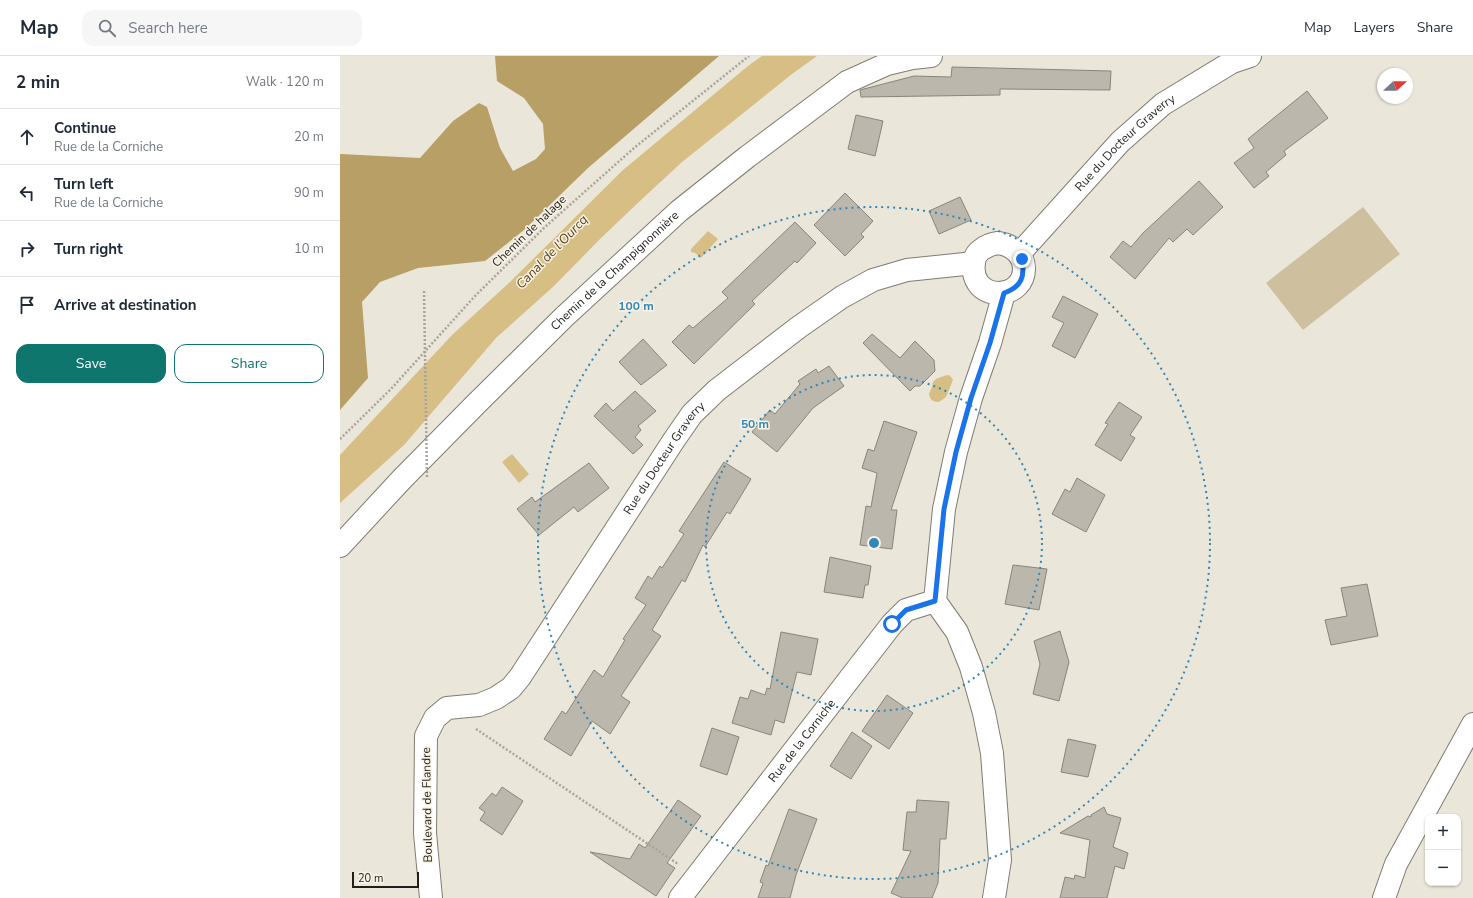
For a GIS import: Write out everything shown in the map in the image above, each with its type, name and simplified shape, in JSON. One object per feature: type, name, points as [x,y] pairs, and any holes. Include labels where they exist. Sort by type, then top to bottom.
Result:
[{"type":"street","name":"Chemin de la Champignonnière","points":[[340,546],[402,479],[487,393],[564,317],[679,211],[747,157],[847,82],[887,64],[912,58],[931,56]]},
{"type":"street","name":"Rue du Docteur Graverry","points":[[1019,254],[1125,137],[1163,104],[1237,58]]},
{"type":"street","points":[[998,243],[1006,244],[1019,254],[1022,259],[1024,275],[1017,286],[1010,291],[1004,293],[990,292],[980,286],[975,279],[974,263],[979,251],[988,245],[998,243]]},
{"type":"street","name":"Rue du Docteur Graverry","points":[[426,736],[435,718],[447,708],[479,705],[496,698],[511,688],[520,677],[674,440],[692,414],[717,390],[799,327],[842,297],[873,280],[907,270],[974,263]]},
{"type":"street","points":[[994,898],[1000,860],[992,753],[984,713],[971,667],[957,632],[935,601],[944,509],[956,452],[971,398],[990,343],[1004,293]]},
{"type":"street","name":"Rue de la Corniche","points":[[680,898],[892,624],[906,610],[935,601]]},
{"type":"street","points":[[1384,898],[1396,864],[1473,724]]},
{"type":"street","name":"Boulevard de Flandre","points":[[426,736],[425,833],[431,898]]},
{"type":"path","name":"Chemin de halage","points":[[340,439],[390,390],[475,296],[545,227],[634,148],[749,56]]},
{"type":"path","points":[[424,291],[427,479]]},
{"type":"path","points":[[476,729],[681,866]]},
{"type":"shaded area","points":[[495,56],[719,56],[588,168],[524,230],[485,261],[418,268],[380,282],[362,302],[368,378],[340,410],[340,154],[420,158],[453,121],[479,103],[487,107],[500,148],[513,171],[536,159],[545,149],[543,124],[524,98],[497,81]]},
{"type":"shaded area","points":[[1363,207],[1400,254],[1303,330],[1266,283]]},
{"type":"water","name":"Canal de l'Ourcq","points":[[762,56],[817,56],[792,74],[682,162],[641,200],[554,286],[496,338],[404,445],[340,503],[340,455],[453,334],[510,282],[623,170]]},
{"type":"water","points":[[708,231],[718,239],[701,258],[695,253],[691,252],[691,249]]},
{"type":"water","points":[[949,375],[953,380],[946,397],[939,402],[935,402],[930,398],[929,394],[933,382],[936,379]]},
{"type":"water","points":[[512,454],[529,474],[519,483],[502,462]]},
{"type":"building","points":[[952,67],[1111,71],[1110,90],[1000,89],[1000,95],[861,97],[860,90],[914,76],[951,77]]},
{"type":"building","points":[[1307,91],[1328,118],[1284,151],[1286,155],[1266,172],[1269,176],[1254,188],[1234,163],[1254,148],[1248,139]]},
{"type":"building","points":[[856,115],[883,121],[875,156],[848,149]]},
{"type":"building","points":[[1199,181],[1223,207],[1193,235],[1187,229],[1173,242],[1169,238],[1135,279],[1110,257],[1123,241],[1131,247],[1143,233]]},
{"type":"building","points":[[845,193],[873,221],[861,234],[864,237],[845,256],[814,225]]},
{"type":"building","points":[[960,197],[971,220],[939,234],[929,211]]},
{"type":"building","points":[[795,222],[816,243],[797,263],[795,261],[752,301],[755,304],[694,364],[672,342],[689,325],[693,328],[728,298],[722,292]]},
{"type":"building","points":[[1063,296],[1098,314],[1075,358],[1052,346],[1064,323],[1052,317]]},
{"type":"building","points":[[872,334],[900,358],[915,341],[934,360],[935,371],[920,386],[915,386],[910,391],[863,343]]},
{"type":"building","points":[[643,339],[667,365],[641,385],[619,362]]},
{"type":"building","points":[[829,366],[844,386],[813,408],[777,452],[752,432],[770,410],[775,414],[800,384],[798,381],[816,369],[818,373]]},
{"type":"building","points":[[635,391],[656,411],[638,426],[641,430],[635,437],[643,445],[633,454],[594,416],[606,403],[613,411]]},
{"type":"building","points":[[1119,402],[1142,417],[1130,435],[1135,438],[1121,461],[1095,445],[1108,424],[1105,423]]},
{"type":"building","points":[[884,421],[917,432],[891,510],[897,510],[892,549],[860,545],[866,506],[871,507],[877,473],[862,468],[868,449],[874,451]]},
{"type":"building","points":[[724,462],[751,479],[730,514],[727,512],[705,547],[703,545],[685,582],[682,580],[652,630],[661,636],[621,696],[630,702],[610,734],[592,721],[571,756],[544,739],[562,711],[566,714],[594,670],[603,677],[625,640],[623,639],[646,605],[635,598],[648,576],[652,579],[660,566],[662,568],[684,534],[679,531]]},
{"type":"building","points":[[589,463],[609,488],[578,512],[574,507],[539,535],[517,509],[532,497],[535,502]]},
{"type":"building","points":[[1077,478],[1105,495],[1086,532],[1052,514],[1065,489],[1070,492]]},
{"type":"building","points":[[830,557],[871,566],[868,585],[865,585],[863,598],[824,592]]},
{"type":"building","points":[[1013,565],[1047,569],[1039,610],[1005,604]]},
{"type":"building","points":[[1367,584],[1378,636],[1331,645],[1325,620],[1347,616],[1341,588]]},
{"type":"building","points":[[1060,631],[1069,662],[1059,701],[1033,694],[1040,664],[1034,641]]},
{"type":"building","points":[[781,632],[818,639],[811,675],[797,672],[784,723],[775,720],[771,735],[732,723],[740,697],[748,699],[751,690],[765,695],[767,688],[770,689]]},
{"type":"building","points":[[887,695],[913,713],[889,749],[862,731]]},
{"type":"building","points":[[712,728],[739,737],[727,775],[700,766]]},
{"type":"building","points":[[852,732],[872,746],[851,779],[830,766]]},
{"type":"building","points":[[1068,739],[1096,745],[1088,777],[1061,772]]},
{"type":"building","points":[[502,787],[523,801],[502,835],[480,820],[485,812],[479,808],[492,793],[496,796]]},
{"type":"building","points":[[678,800],[701,816],[667,863],[675,868],[656,896],[590,852],[630,859],[639,844],[645,848]]},
{"type":"building","points":[[917,800],[949,802],[946,839],[940,839],[938,883],[932,898],[903,898],[891,893],[911,851],[903,850],[907,812],[916,812]]},
{"type":"building","points":[[1104,807],[1107,814],[1121,818],[1113,847],[1128,853],[1124,869],[1115,866],[1107,898],[1060,898],[1065,877],[1074,879],[1075,875],[1085,878],[1090,840],[1060,833],[1088,816],[1091,817],[1091,815]]},
{"type":"building","points":[[789,809],[817,819],[796,875],[790,898],[758,898],[763,883],[760,882],[766,865],[768,866]]},
{"type":"route","points":[[892,624],[906,610],[935,601],[944,509],[956,452],[971,398],[990,343],[1004,293],[1017,286],[1024,275],[1022,259]]}]
